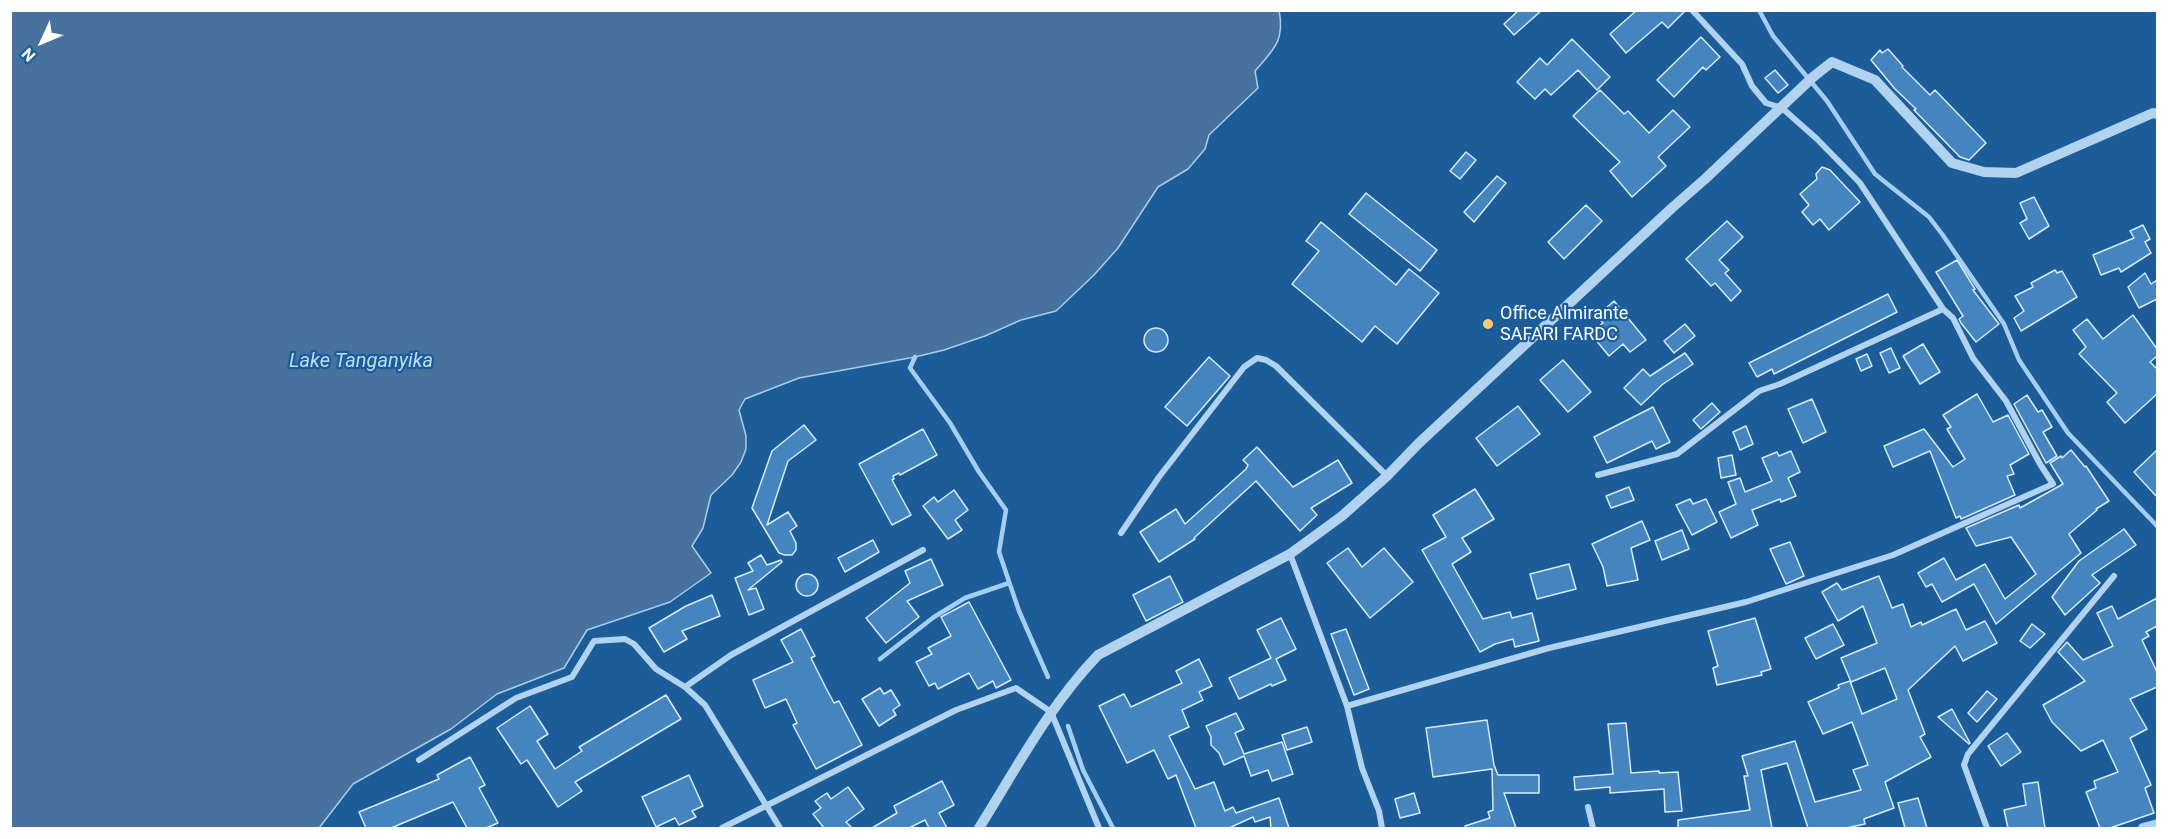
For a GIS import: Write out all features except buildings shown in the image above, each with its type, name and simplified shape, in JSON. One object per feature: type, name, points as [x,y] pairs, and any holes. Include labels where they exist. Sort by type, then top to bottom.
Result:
[{"type":"street","points":[[1347,706],[1549,648],[1746,602],[1893,555],[2053,484],[2040,465],[2006,401],[1973,358],[1953,318],[1943,309],[1860,183],[1785,104],[1766,103],[1752,86],[1742,64],[1692,10]]},
{"type":"street","points":[[979,828],[1052,712],[1098,655],[1290,554],[1342,516],[1813,77],[1832,62],[1875,80],[1952,163],[1984,172],[2016,173],[2153,112],[2157,114]]},
{"type":"street","points":[[1598,475],[1677,454],[1759,391],[1780,384],[1943,309]]},
{"type":"street","points":[[1121,533],[1223,394],[1244,367],[1257,358],[1276,366],[1387,476]]},
{"type":"street","points":[[685,687],[731,656],[924,550]]},
{"type":"street","points":[[1290,554],[1347,706],[1362,768],[1379,811],[1382,828]]},
{"type":"street","points":[[1987,828],[1964,765],[1968,754],[2114,576]]},
{"type":"street","points":[[419,760],[516,698],[572,677],[594,641],[625,639],[634,644],[656,669],[685,687],[705,705],[780,828]]},
{"type":"street","points":[[722,828],[956,710],[1016,688],[1052,712],[1099,828]]},
{"type":"street","points":[[1588,807],[1593,828]]},
{"type":"street","points":[[2143,828],[2157,824]]},
{"type":"water","name":"Lake Tanganyika","points":[[1279,10],[1279,37],[1273,50],[1255,71],[1258,88],[1209,135],[1205,149],[1188,169],[1158,187],[1118,248],[1094,275],[1056,311],[1021,320],[985,336],[944,350],[799,378],[745,399],[739,410],[746,436],[746,449],[732,475],[711,495],[703,528],[692,546],[711,573],[670,602],[587,630],[564,668],[497,694],[451,729],[353,784],[319,828],[11,828],[11,11]]},
{"type":"waterway","points":[[1759,10],[1773,36],[1827,101],[1875,174],[1929,217],[1942,234],[2004,324],[2019,360],[2068,433],[2158,527]]},
{"type":"waterway","points":[[915,357],[910,368],[950,423],[979,472],[1006,510],[999,552],[1019,611],[1048,677]]},
{"type":"waterway","points":[[880,659],[934,617],[965,598],[1009,583]]},
{"type":"waterway","points":[[1068,726],[1083,770],[1113,828]]},
{"type":"place","name":"Office Almirante SAFARI FARDC","points":[[1488,324]]}]
